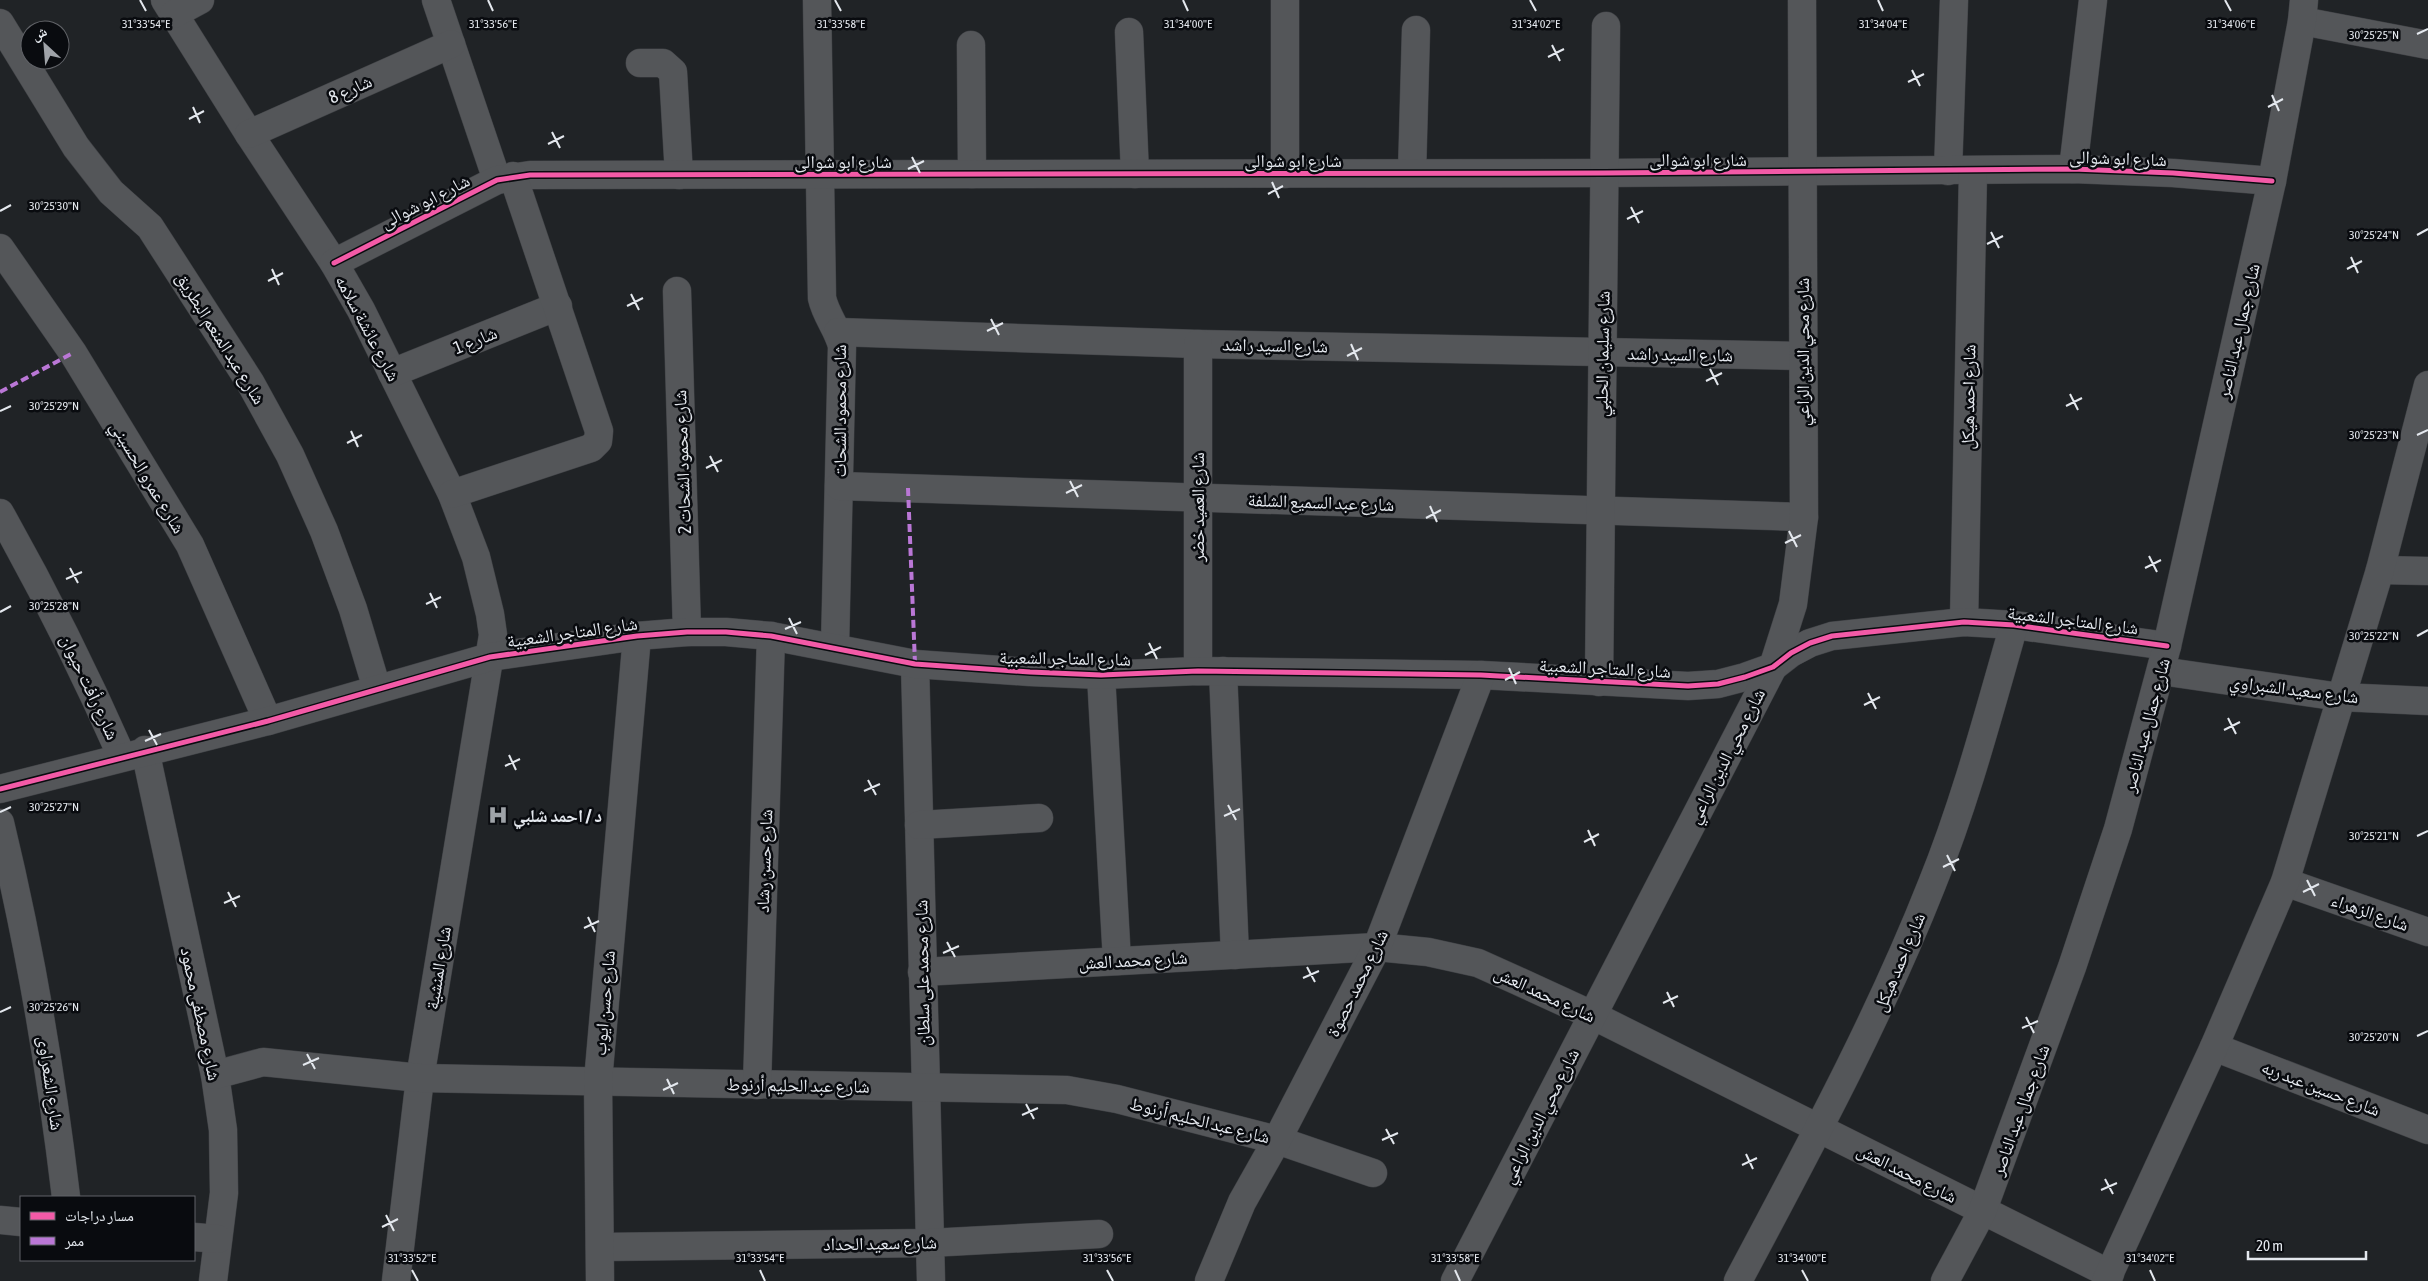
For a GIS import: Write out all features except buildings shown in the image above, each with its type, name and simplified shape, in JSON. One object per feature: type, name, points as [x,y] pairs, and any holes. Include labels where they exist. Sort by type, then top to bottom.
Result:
[{"type":"street","points":[[170,7],[200,0]]},
{"type":"street","points":[[436,0],[451,44],[558,306],[600,431],[598,441],[591,448],[452,494]]},
{"type":"street","name":"شارع محمود الشحات","points":[[817,0],[822,298],[824,310],[838,332],[842,353],[835,647]]},
{"type":"street","points":[[1285,0],[1285,174]]},
{"type":"street","name":"شارع احمد هيكل","points":[[1954,0],[1960,171],[1964,622]]},
{"type":"street","points":[[2073,169],[2093,0]]},
{"type":"street","name":"شارع محي الدين الراعي","points":[[1455,1281],[1773,667],[1793,604],[1804,517],[1801,172],[1802,1]]},
{"type":"street","name":"شارع عائشة سلامه","points":[[170,7],[249,134],[334,263],[392,373],[452,494],[476,558],[490,614],[493,635],[490,657]]},
{"type":"street","points":[[2303,10],[2428,45]]},
{"type":"street","name":"شارع جمال عبد الناصر","points":[[1945,1281],[1982,1212],[2072,967],[2118,829],[2164,658],[2272,181],[2303,10]]},
{"type":"street","name":"شارع عبد المنعم البطريق","points":[[0,24],[76,147],[111,192],[155,234],[250,382],[290,455],[324,531],[353,609],[377,689]]},
{"type":"street","name":"شارع سليمان الحلبي","points":[[1599,682],[1606,26]]},
{"type":"street","points":[[1412,173],[1416,30]]},
{"type":"street","points":[[1129,32],[1135,174]]},
{"type":"street","name":"شارع 8","points":[[249,134],[451,44]]},
{"type":"street","points":[[971,45],[972,174]]},
{"type":"street","points":[[640,63],[664,63],[673,72],[678,175]]},
{"type":"street","name":"شارع ابو شوالى","points":[[334,263],[505,178],[678,175],[1604,173],[2073,169],[2173,173],[2272,181]]},
{"type":"street","name":"شارع عمرو الحسيني","points":[[0,248],[73,353],[190,545],[268,721]]},
{"type":"street","name":"شارع محمود الشحات 2","points":[[677,291],[687,632]]},
{"type":"street","name":"شارع 1","points":[[392,373],[558,306]]},
{"type":"street","name":"شارع السيد راشد","points":[[838,332],[1198,344],[1802,356]]},
{"type":"street","name":"شارع العميد خضر","points":[[1198,344],[1198,498],[1210,671],[1235,955]]},
{"type":"street","points":[[2108,1278],[2214,1047],[2284,882],[2380,570],[2428,384]]},
{"type":"street","name":"شارع عبد السميع الشلفة","points":[[839,486],[1804,517]]},
{"type":"street","name":"شارع رأفت حيوان","points":[[0,513],[40,585],[83,670],[133,754]]},
{"type":"street","points":[[2380,570],[2428,571]]},
{"type":"street","name":"شارع المتاجر الشعبية","points":[[0,789],[268,721],[490,657],[636,636],[687,632],[726,632],[771,636],[915,664],[1101,675],[1210,671],[1481,675],[1688,686],[1718,684],[1773,667],[1797,649],[1832,636],[1964,622],[2014,625],[2164,658]]},
{"type":"street","name":"شارع احمد هيكل","points":[[1738,1281],[1880,1008],[1933,883],[1977,755],[2014,625]]},
{"type":"street","name":"شارع حسن ايوب","points":[[600,1281],[598,1081],[636,636]]},
{"type":"street","name":"شارع حسن رشاد","points":[[757,1085],[771,636]]},
{"type":"street","name":"شارع المنشية","points":[[396,1281],[420,1078],[490,657]]},
{"type":"street","name":"شارع سعيد الشبراوي","points":[[2164,658],[2340,697],[2428,701]]},
{"type":"street","name":"شارع محمد على سلطان","points":[[915,664],[931,1281]]},
{"type":"street","points":[[1101,675],[1117,961]]},
{"type":"street","name":"شارع محمد حصوة","points":[[1209,1281],[1242,1202],[1278,1140],[1377,947],[1481,675]]},
{"type":"street","name":"شارع مصطفى محمود","points":[[133,754],[215,1075],[223,1130],[224,1194],[206,1238],[213,1281]]},
{"type":"street","points":[[919,825],[1039,818]]},
{"type":"street","name":"شارع الشعراوى","points":[[0,823],[18,898],[39,1007],[66,1196]]},
{"type":"street","name":"شارع الزهراء","points":[[2284,882],[2428,932]]},
{"type":"street","name":"شارع محمد العش","points":[[922,972],[1377,947],[1428,952],[1478,964],[1592,1015],[1819,1128],[2108,1278]]},
{"type":"street","name":"شارع حسين عبد ربه","points":[[2214,1047],[2428,1130]]},
{"type":"street","name":"شارع عبد الحليم أرنوط","points":[[215,1075],[263,1062],[420,1078],[1067,1090],[1117,1099],[1278,1140],[1373,1173]]},
{"type":"street","points":[[0,1220],[20,1222]]},
{"type":"street","name":"شارع سعيد الحداد","points":[[600,1247],[930,1243],[1099,1234]]},
{"type":"marked path","points":[[0,392],[73,353]]},
{"type":"marked path","points":[[908,488],[915,664]]},
{"type":"cycle path","points":[[334,263],[497,180],[530,175],[1604,173],[2073,169],[2173,173],[2272,181]]},
{"type":"cycle path","points":[[0,789],[268,721],[490,657],[637,636],[687,632],[726,632],[771,636],[915,664],[1030,672],[1101,675],[1198,671],[1481,675],[1688,686],[1718,684],[1745,677],[1773,667],[1791,653],[1810,643],[1832,636],[1964,622],[2014,625],[2167,646]]},
{"type":"place","name":"د / احمد شلبي","points":[[498,815]]}]
